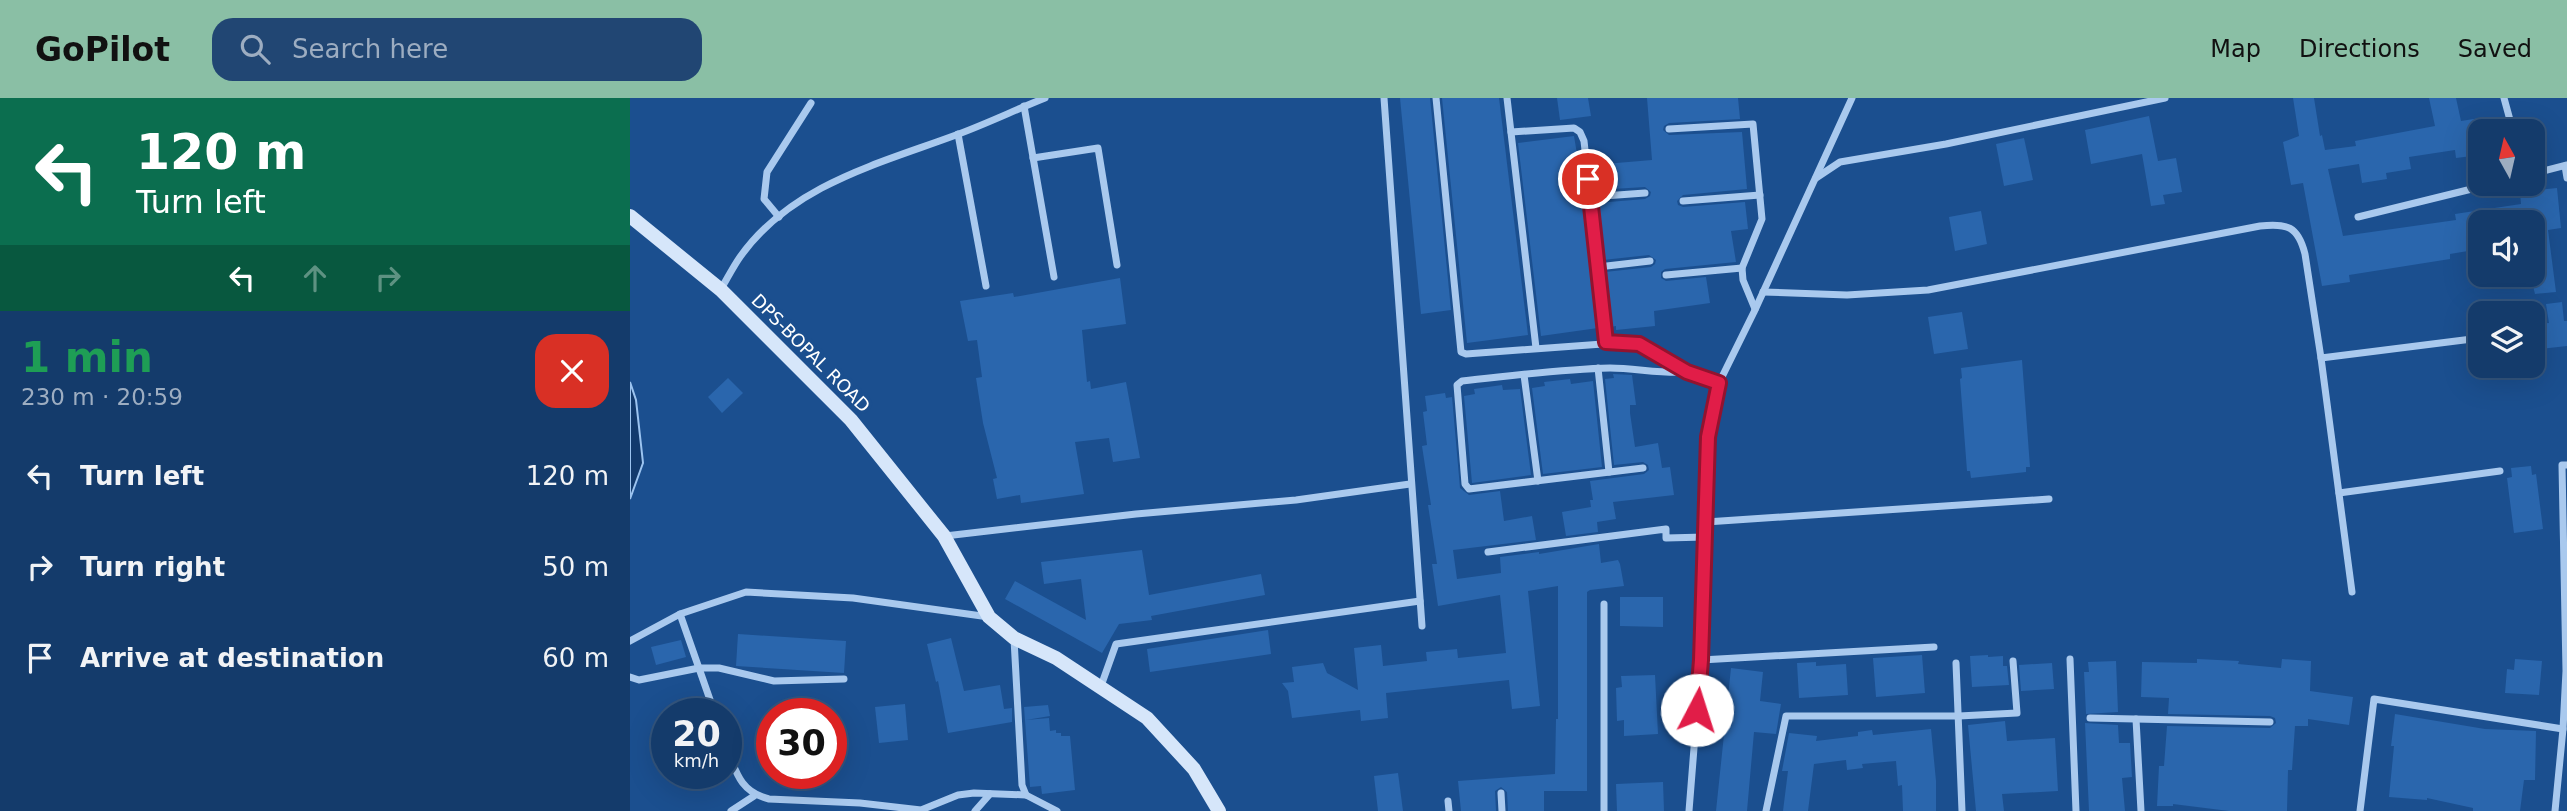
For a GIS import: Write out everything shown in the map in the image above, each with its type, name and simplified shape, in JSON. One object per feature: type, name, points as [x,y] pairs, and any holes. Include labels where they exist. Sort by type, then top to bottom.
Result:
[{"type":"street","points":[[721,290],[739,257],[763,229],[801,199],[862,167],[958,134],[1045,98]]},
{"type":"street","points":[[1384,98],[1422,626]]},
{"type":"street","points":[[1436,98],[1461,352],[1466,354],[1606,342],[1639,344],[1687,372],[1719,383]]},
{"type":"street","points":[[1507,98],[1536,348]]},
{"type":"street","points":[[1689,811],[1701,660],[1708,437],[1719,383],[1852,98]]},
{"type":"street","points":[[1815,178],[1840,162],[1946,144],[2165,98]]},
{"type":"street","points":[[2504,98],[2510,119]]},
{"type":"street","points":[[779,216],[764,198],[767,172],[811,103]]},
{"type":"street","points":[[1024,106],[1054,278]]},
{"type":"street","points":[[1669,129],[1752,124],[1762,219],[1742,268],[1743,280],[1755,309]]},
{"type":"street","points":[[1511,132],[1564,127],[1580,132],[1584,141],[1606,342]]},
{"type":"street","points":[[958,134],[986,286]]},
{"type":"street","points":[[1033,158],[1098,148],[1117,265]]},
{"type":"street","points":[[2545,171],[2566,165],[2567,178]]},
{"type":"street","points":[[2358,217],[2468,190]]},
{"type":"street","points":[[1590,197],[1645,193]]},
{"type":"street","points":[[1683,201],[1760,195]]},
{"type":"street","name":"DPS-BOPAL ROAD","points":[[630,216],[721,290],[851,419],[944,537],[989,617]]},
{"type":"street","points":[[1763,292],[1847,295],[1928,290],[2274,224],[2290,227],[2301,238],[2321,358],[2352,592]]},
{"type":"street","points":[[1598,267],[1650,261]]},
{"type":"street","points":[[1666,275],[1742,268]]},
{"type":"street","points":[[2321,358],[2468,340]]},
{"type":"street","points":[[1643,468],[1469,489],[1465,484],[1457,385],[1462,381],[1598,368],[1687,372]]},
{"type":"street","points":[[1598,368],[1609,472]]},
{"type":"street","points":[[1524,375],[1538,481]]},
{"type":"street","points":[[2555,811],[2567,671],[2562,465],[2567,465]]},
{"type":"street","points":[[2339,493],[2500,471]]},
{"type":"street","points":[[944,537],[1136,514],[1296,500],[1410,484]]},
{"type":"street","points":[[1706,522],[2049,499]]},
{"type":"street","points":[[1488,552],[1666,529],[1666,538],[1705,537]]},
{"type":"street","points":[[630,641],[680,614],[746,592],[853,598],[989,617],[1014,638],[1056,658],[1147,718],[1194,769],[1219,811]]},
{"type":"street","points":[[1101,686],[1115,644],[1420,601]]},
{"type":"street","points":[[1604,604],[1604,811]]},
{"type":"street","points":[[680,614],[709,698]]},
{"type":"street","points":[[1014,638],[1023,785],[1026,795]]},
{"type":"street","points":[[1701,660],[1934,647]]},
{"type":"street","points":[[2070,659],[2076,811]]},
{"type":"street","points":[[1766,811],[1786,716],[1959,716],[2017,713],[2013,661]]},
{"type":"street","points":[[1956,663],[1962,811]]},
{"type":"street","points":[[630,677],[639,680],[698,668],[719,667],[774,681],[844,679]]},
{"type":"street","points":[[2360,811],[2374,699],[2563,729]]},
{"type":"street","points":[[2090,718],[2270,722]]},
{"type":"street","points":[[2136,719],[2141,811]]},
{"type":"street","points":[[742,782],[754,796],[769,800],[860,803],[921,810],[958,795],[1026,795],[1057,811]]},
{"type":"street","points":[[1501,793],[1502,811]]},
{"type":"street","points":[[975,811],[990,794]]},
{"type":"street","points":[[732,811],[754,796]]},
{"type":"street","points":[[1448,801],[1449,811]]},
{"type":"water","points":[[630,382],[636,400],[643,463],[630,499]]},
{"type":"building","points":[[1400,98],[1430,98],[1451,310],[1421,314]]},
{"type":"building","points":[[1442,98],[1499,98],[1528,335],[1467,343]]},
{"type":"building","points":[[1557,98],[1588,98],[1591,116],[1560,120]]},
{"type":"building","points":[[1647,98],[1738,98],[1740,119],[1669,123],[1663,130],[1669,135],[1742,132],[1747,189],[1683,195],[1677,201],[1678,205],[1683,207],[1745,202],[1748,229],[1731,231],[1736,262],[1665,269],[1661,272],[1661,278],[1666,281],[1706,277],[1710,303],[1654,311],[1655,326],[1616,330],[1616,326],[1610,327],[1605,272],[1651,267],[1656,260],[1649,255],[1603,260],[1597,203],[1645,199],[1651,192],[1645,187],[1596,190],[1593,165],[1652,160]]},
{"type":"building","points":[[2293,98],[2314,98],[2325,150],[2356,146],[2355,141],[2435,126],[2429,98],[2456,98],[2461,121],[2468,120],[2468,156],[2456,158],[2455,150],[2409,157],[2411,169],[2386,173],[2387,179],[2362,183],[2359,164],[2328,169],[2343,236],[2456,220],[2455,214],[2468,212],[2468,251],[2450,254],[2450,259],[2349,275],[2350,282],[2322,286],[2303,183],[2291,185],[2283,142],[2299,136]]},
{"type":"building","points":[[2149,116],[2158,161],[2176,158],[2182,192],[2163,195],[2165,204],[2151,206],[2142,154],[2091,164],[2085,130]]},
{"type":"building","points":[[1574,136],[1581,166],[1598,328],[1541,336],[1518,143]]},
{"type":"building","points":[[2024,138],[2033,180],[2004,186],[1996,144]]},
{"type":"building","points":[[2557,188],[2561,228],[2548,230],[2556,292],[2535,294],[2533,287],[2545,287],[2545,210],[2481,210],[2521,204],[2520,196],[2545,196],[2545,189]]},
{"type":"building","points":[[1981,211],[1987,244],[1955,251],[1949,217]]},
{"type":"building","points":[[1120,278],[1126,324],[1082,330],[1087,382],[1090,381],[1091,389],[1126,382],[1140,458],[1113,462],[1109,438],[1075,442],[1084,494],[1021,503],[1020,495],[997,499],[993,479],[997,478],[983,423],[976,378],[982,377],[977,340],[968,341],[960,301],[1013,293],[1014,297]]},
{"type":"building","points":[[2562,302],[2564,321],[2567,321],[2567,346],[2545,348],[2545,323],[2549,323],[2546,304]]},
{"type":"building","points":[[1962,312],[1968,349],[1934,354],[1928,317]]},
{"type":"building","points":[[2022,360],[2030,467],[2026,467],[2026,472],[1971,478],[1970,471],[1967,471],[1961,368]]},
{"type":"building","points":[[1613,374],[1632,375],[1636,405],[1630,405],[1630,413],[1635,447],[1658,443],[1662,468],[1670,467],[1674,495],[1613,502],[1616,519],[1597,522],[1598,532],[1566,536],[1562,512],[1591,507],[1590,500],[1593,500],[1590,481],[1644,474],[1649,470],[1648,465],[1643,462],[1614,465],[1605,379],[1614,378]]},
{"type":"building","points":[[728,378],[743,393],[722,413],[708,397]]},
{"type":"building","points":[[1570,379],[1571,384],[1593,381],[1602,467],[1543,474],[1532,388],[1545,386],[1544,382]]},
{"type":"building","points":[[1502,385],[1503,390],[1520,389],[1531,475],[1472,483],[1464,396],[1475,394],[1474,389]]},
{"type":"building","points":[[1445,393],[1446,398],[1452,397],[1460,488],[1469,495],[1500,491],[1504,521],[1532,516],[1536,540],[1453,550],[1457,579],[1501,573],[1500,557],[1539,554],[1599,544],[1601,563],[1618,560],[1620,564],[1624,586],[1587,592],[1587,791],[1544,791],[1544,811],[1508,811],[1507,792],[1501,787],[1495,791],[1496,811],[1461,811],[1458,781],[1555,774],[1558,719],[1558,586],[1528,591],[1540,706],[1512,709],[1509,680],[1386,693],[1388,718],[1361,721],[1360,710],[1292,718],[1288,691],[1282,683],[1294,682],[1292,667],[1323,663],[1327,673],[1358,690],[1354,648],[1381,645],[1383,666],[1427,661],[1426,652],[1457,649],[1458,658],[1506,653],[1500,595],[1438,606],[1432,564],[1437,564],[1422,446],[1427,445],[1423,412],[1427,411],[1425,396]]},
{"type":"building","points":[[2531,466],[2532,475],[2536,474],[2543,529],[2514,533],[2507,478],[2512,477],[2511,468]]},
{"type":"building","points":[[1142,550],[1149,595],[1261,574],[1265,595],[1151,616],[1152,620],[1119,624],[1102,653],[1005,599],[1015,581],[1086,620],[1081,579],[1044,584],[1041,562]]},
{"type":"building","points":[[1620,597],[1663,597],[1663,627],[1620,626]]},
{"type":"building","points":[[1268,630],[1271,654],[1150,672],[1147,649]]},
{"type":"building","points":[[738,634],[846,641],[844,673],[736,666]]},
{"type":"building","points":[[951,638],[964,691],[1000,685],[1004,709],[1012,708],[1012,722],[948,733],[938,681],[936,682],[927,644]]},
{"type":"building","points":[[681,640],[686,657],[656,665],[651,647]]},
{"type":"building","points":[[1922,655],[1925,693],[1876,697],[1873,658]]},
{"type":"building","points":[[1970,656],[2003,656],[2009,685],[1972,687]]},
{"type":"building","points":[[2197,659],[2239,661],[2238,664],[2281,668],[2282,659],[2311,661],[2310,691],[2353,697],[2349,725],[2308,719],[2308,726],[2295,726],[2292,770],[2288,770],[2287,811],[2229,811],[2173,804],[2157,806],[2159,766],[2164,766],[2167,726],[2270,728],[2276,723],[2275,718],[2270,716],[2168,714],[2169,698],[2141,697],[2142,662],[2197,663]]},
{"type":"building","points":[[2515,659],[2542,661],[2539,695],[2505,693],[2507,669],[2514,670]]},
{"type":"building","points":[[2116,661],[2118,712],[2086,714],[2084,672],[2089,672],[2088,662]]},
{"type":"building","points":[[1816,662],[1816,666],[1846,664],[1848,695],[1799,698],[1797,663]]},
{"type":"building","points":[[2052,663],[2054,689],[2021,691],[2019,665]]},
{"type":"building","points":[[1731,668],[1763,672],[1760,701],[1781,704],[1776,734],[1754,732],[1747,811],[1716,811]]},
{"type":"building","points":[[1655,675],[1658,734],[1624,736],[1624,720],[1617,721],[1616,688],[1622,687],[1621,676]]},
{"type":"building","points":[[905,704],[908,740],[879,743],[875,707]]},
{"type":"building","points":[[1048,705],[1050,716],[1026,720],[1049,718],[1050,731],[1056,730],[1061,736],[1070,736],[1075,790],[1042,794],[1041,786],[1030,787],[1024,707]]},
{"type":"building","points":[[2395,714],[2485,729],[2536,731],[2535,780],[2524,780],[2520,811],[2473,811],[2473,808],[2427,798],[2389,797]]},
{"type":"building","points":[[2005,721],[2007,741],[2055,738],[2058,791],[2002,794],[2004,811],[1976,811],[1968,725]]},
{"type":"building","points":[[2085,723],[2118,725],[2119,743],[2130,743],[2132,777],[2122,778],[2125,811],[2089,811]]},
{"type":"building","points":[[1931,729],[1936,811],[1903,811],[1902,785],[1898,786],[1896,761],[1862,764],[1863,768],[1847,770],[1846,760],[1814,764],[1808,811],[1783,811],[1788,771],[1782,771],[1789,733],[1817,736],[1816,741],[1858,736],[1858,732],[1872,730],[1873,735]]},
{"type":"building","points":[[1398,773],[1403,811],[1378,811],[1374,776]]},
{"type":"building","points":[[1663,782],[1664,811],[1617,811],[1616,784]]},
{"type":"route","points":[[1588,179],[1606,342],[1639,344],[1676,363],[1687,372],[1719,383],[1708,437],[1697,710]]}]
